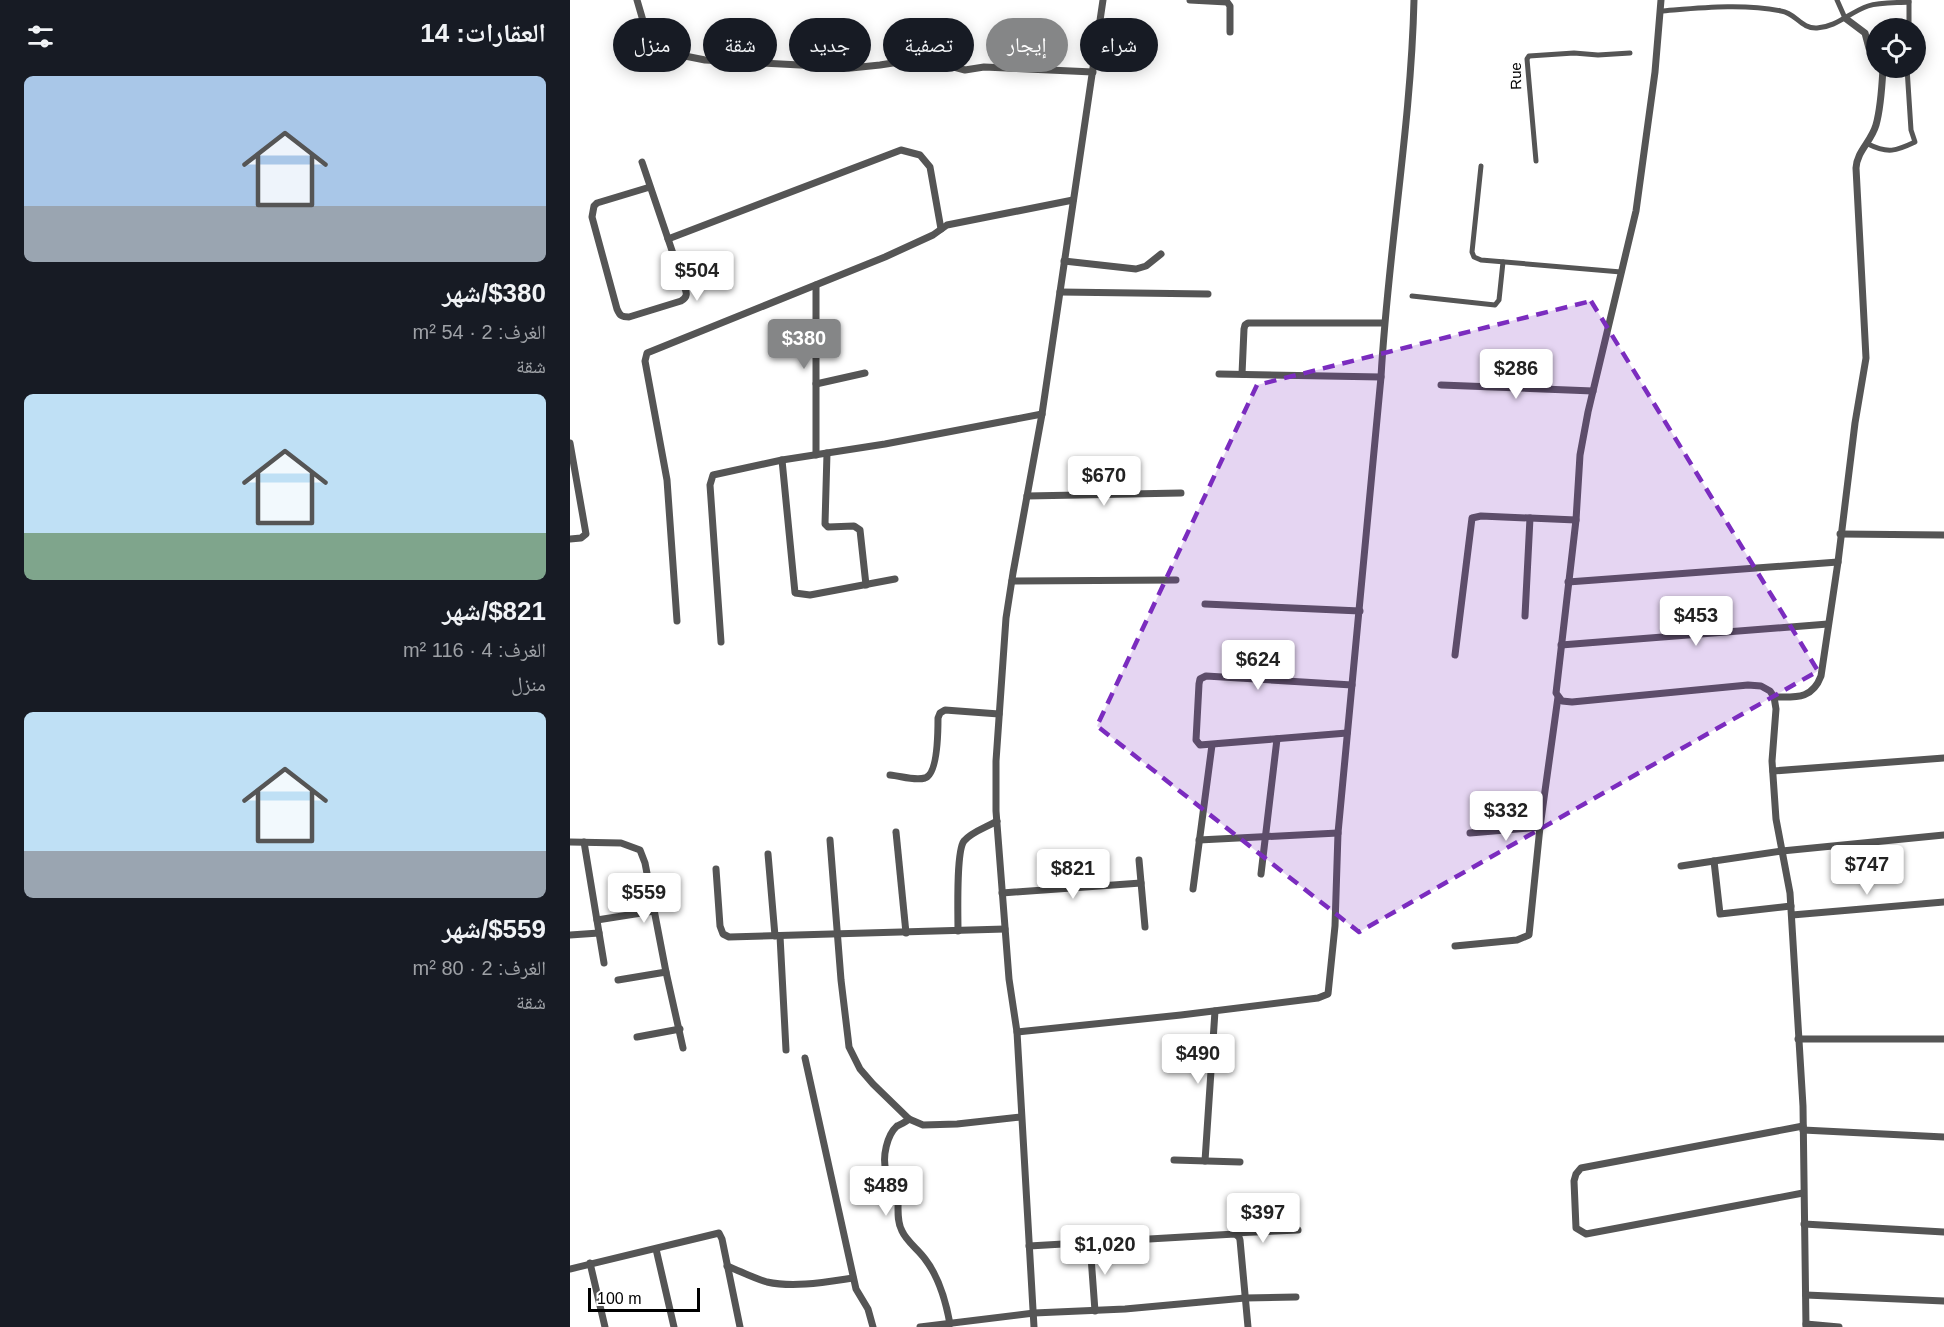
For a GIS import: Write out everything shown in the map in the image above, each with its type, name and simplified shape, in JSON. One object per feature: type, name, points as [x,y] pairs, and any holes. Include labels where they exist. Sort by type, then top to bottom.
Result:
[{"type":"street","points":[[637,0],[651,48],[705,60],[851,68],[928,60],[965,70],[984,67],[1080,71]]},
{"type":"street","points":[[1100,18],[1103,0]]},
{"type":"street","points":[[1190,0],[1227,2],[1230,6],[1230,32]]},
{"type":"street","points":[[1017,1032],[1215,1011],[1327,996],[1334,947],[1338,833],[1360,611],[1384,323],[1413,58],[1414,0]]},
{"type":"street","points":[[1455,946],[1517,940],[1528,935],[1558,697],[1556,687],[1576,520],[1580,455],[1636,212],[1646,150],[1661,0]]},
{"type":"street","points":[[1837,0],[1845,18],[1865,33],[1866,37]]},
{"type":"street","points":[[1660,11],[1723,8],[1779,10],[1793,15],[1807,28],[1815,29],[1835,24],[1867,6],[1909,1],[1909,18]]},
{"type":"street","name":"Rue","points":[[1536,161],[1528,56],[1630,53]]},
{"type":"street","points":[[1034,1327],[1017,1032],[1009,979],[997,821],[996,761],[1006,618],[1042,414],[1093,72]]},
{"type":"street","points":[[1774,697],[1809,694],[1816,687],[1821,676],[1866,358],[1857,156],[1868,144],[1876,124],[1882,78]]},
{"type":"street","points":[[1868,144],[1882,151],[1901,148],[1915,142],[1911,130],[1908,78]]},
{"type":"street","points":[[668,239],[901,150],[926,159],[930,167],[941,229]]},
{"type":"street","points":[[642,162],[687,294],[685,298],[629,317],[622,317],[617,309],[592,210],[597,203],[650,187]]},
{"type":"street","points":[[1481,166],[1472,252],[1476,259],[1621,272]]},
{"type":"street","points":[[677,621],[667,480],[645,357],[653,350],[816,285],[957,223],[1073,200]]},
{"type":"street","points":[[1064,261],[1136,269],[1146,266],[1161,254]]},
{"type":"street","points":[[1412,296],[1495,305],[1499,300],[1503,262]]},
{"type":"street","points":[[816,285],[816,455]]},
{"type":"street","points":[[1060,292],[1208,294]]},
{"type":"street","points":[[1242,375],[1244,329],[1248,323],[1384,323]]},
{"type":"street","points":[[816,384],[865,374]]},
{"type":"street","points":[[1219,374],[1381,377]]},
{"type":"street","points":[[1441,385],[1593,391]]},
{"type":"street","points":[[721,642],[710,480],[713,475],[782,460],[885,444],[1042,414]]},
{"type":"street","points":[[570,444],[586,534],[581,538],[570,539]]},
{"type":"street","points":[[827,453],[825,524],[833,528],[854,526],[860,530],[866,585]]},
{"type":"street","points":[[782,460],[795,593],[810,596],[895,579]]},
{"type":"street","points":[[1027,496],[1181,493]]},
{"type":"street","points":[[1455,655],[1472,518],[1481,516],[1576,520]]},
{"type":"street","points":[[1525,616],[1530,518]]},
{"type":"street","points":[[1840,534],[1944,535]]},
{"type":"street","points":[[1569,582],[1838,562]]},
{"type":"street","points":[[1012,581],[1176,580]]},
{"type":"street","points":[[1205,604],[1360,611]]},
{"type":"street","points":[[1561,645],[1828,624]]},
{"type":"street","points":[[1347,733],[1200,745],[1196,741],[1199,684],[1203,677],[1352,685]]},
{"type":"street","points":[[1558,697],[1572,702],[1748,685],[1761,686],[1770,691],[1774,697],[1776,709],[1773,771],[1776,819],[1790,892],[1803,1128],[1806,1326],[1839,1327]]},
{"type":"street","points":[[890,775],[918,779],[928,777],[935,762],[938,718],[945,710],[999,714]]},
{"type":"street","points":[[1261,874],[1277,739]]},
{"type":"street","points":[[1193,889],[1212,745]]},
{"type":"street","points":[[1773,771],[1944,758]]},
{"type":"street","points":[[958,931],[959,861],[962,845],[970,836],[997,821]]},
{"type":"street","points":[[1470,833],[1540,827]]},
{"type":"street","points":[[896,832],[906,933]]},
{"type":"street","points":[[1199,840],[1338,833]]},
{"type":"street","points":[[1681,866],[1782,851],[1944,835]]},
{"type":"street","points":[[830,840],[845,1015],[849,1047],[853,1058],[873,1084],[909,1119],[923,1125],[936,1126],[1021,1117]]},
{"type":"street","points":[[570,842],[621,843],[640,850],[645,863],[683,1048]]},
{"type":"street","points":[[584,842],[604,963]]},
{"type":"street","points":[[768,854],[786,1050]]},
{"type":"street","points":[[1139,860],[1145,927]]},
{"type":"street","points":[[1714,861],[1720,914],[1791,906]]},
{"type":"street","points":[[716,869],[720,926],[723,934],[729,937],[1005,928]]},
{"type":"street","points":[[1002,893],[1141,883]]},
{"type":"street","points":[[1792,915],[1944,902]]},
{"type":"street","points":[[597,920],[654,911]]},
{"type":"street","points":[[570,935],[599,933]]},
{"type":"street","points":[[618,980],[666,972]]},
{"type":"street","points":[[1205,1161],[1215,1011]]},
{"type":"street","points":[[637,1037],[680,1029]]},
{"type":"street","points":[[1798,1039],[1944,1039]]},
{"type":"street","points":[[805,1058],[853,1278],[868,1309],[873,1327]]},
{"type":"street","points":[[909,1119],[896,1127],[889,1139],[885,1156],[886,1170],[897,1191],[898,1221],[901,1230],[927,1260],[947,1305],[950,1324]]},
{"type":"street","points":[[1803,1193],[1586,1234],[1576,1228],[1574,1181],[1581,1168],[1803,1128],[1944,1137]]},
{"type":"street","points":[[1174,1160],[1240,1162]]},
{"type":"street","points":[[1804,1224],[1944,1232]]},
{"type":"street","points":[[1029,1246],[1298,1230]]},
{"type":"street","points":[[570,1269],[719,1233],[740,1327]]},
{"type":"street","points":[[1227,1233],[1239,1237],[1248,1327]]},
{"type":"street","points":[[1090,1243],[1095,1311]]},
{"type":"street","points":[[656,1249],[674,1327]]},
{"type":"street","points":[[590,1263],[605,1327]]},
{"type":"street","points":[[727,1266],[776,1284],[825,1282],[853,1278]]},
{"type":"street","points":[[1806,1295],[1944,1301]]},
{"type":"street","points":[[920,1327],[1034,1313],[1095,1311],[1245,1298],[1296,1297]]},
{"type":"highlighted area","points":[[1591,301],[1818,671],[1359,932],[1097,726],[1257,385]]}]
